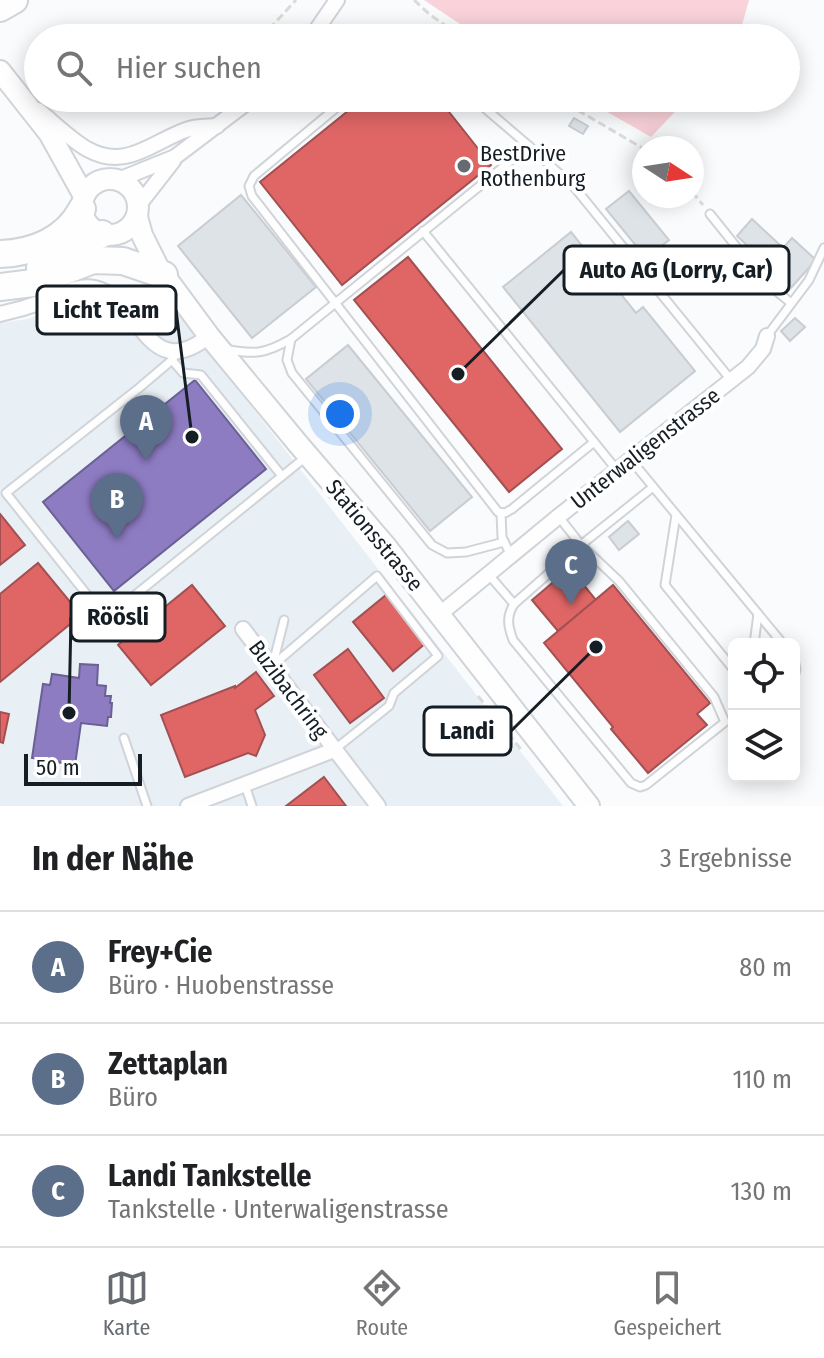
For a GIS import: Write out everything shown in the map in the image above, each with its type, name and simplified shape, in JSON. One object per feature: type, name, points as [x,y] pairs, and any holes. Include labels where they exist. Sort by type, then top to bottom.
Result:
[{"type":"highway","points":[[0,8],[14,0]]},
{"type":"highway","points":[[0,254],[27,250],[56,238],[72,225],[83,202]]},
{"type":"highway","points":[[7,286],[80,242],[107,235]]},
{"type":"highway","points":[[7,286],[33,283],[93,260],[123,261],[161,271]]},
{"type":"main road","points":[[0,71],[24,100]]},
{"type":"main road","points":[[33,112],[49,133],[85,167],[126,184],[132,190],[137,197],[138,211],[127,230],[107,235],[88,225],[83,202],[49,133]]},
{"type":"main road","points":[[83,202],[91,187],[112,180]]},
{"type":"main road","name":"Stationsstrasse","points":[[138,211],[145,241],[161,271],[214,342],[440,614],[589,806]]},
{"type":"main road","name":"Stationsstrasse","points":[[107,235],[134,250],[161,271]]},
{"type":"street","points":[[321,24],[337,0]]},
{"type":"street","points":[[41,112],[87,149],[118,157],[132,155],[188,129],[217,126]]},
{"type":"street","points":[[112,180],[175,157],[235,112]]},
{"type":"street","points":[[138,211],[175,157]]},
{"type":"street","points":[[0,314],[40,303],[76,288],[92,287],[117,300],[154,344],[162,349],[176,355],[214,342]]},
{"type":"street","name":"Unterwaligenstrasse","points":[[440,614],[748,367],[763,349],[767,336]]},
{"type":"street","name":"Buzibachring","points":[[243,629],[378,806]]},
{"type":"street","name":"Buzibachring","points":[[188,806],[334,750]]},
{"type":"lane","points":[[331,112],[254,176],[249,186],[252,196],[494,509],[501,513],[512,509],[594,442]]},
{"type":"lane","points":[[489,112],[575,188],[731,380]]},
{"type":"lane","points":[[214,342],[254,353],[272,350],[291,339],[529,146]]},
{"type":"lane","points":[[710,214],[763,280],[791,303]]},
{"type":"lane","points":[[423,231],[618,471]]},
{"type":"lane","points":[[767,336],[809,280],[824,248]]},
{"type":"lane","points":[[291,339],[287,360],[292,373],[432,545],[447,553],[466,552],[504,542]]},
{"type":"lane","points":[[282,476],[201,375],[183,373],[176,355],[3,490],[96,606],[124,604],[308,456]]},
{"type":"lane","points":[[631,460],[778,638]]},
{"type":"lane","points":[[559,516],[581,545],[619,581],[714,697],[725,722],[646,785],[636,787],[513,640],[508,625],[514,604],[581,545],[653,487]]},
{"type":"lane","points":[[501,513],[501,530],[511,556]]},
{"type":"lane","points":[[676,515],[665,585],[728,663]]},
{"type":"lane","points":[[489,575],[514,604]]},
{"type":"lane","points":[[272,666],[377,576],[438,656],[394,693],[389,706],[334,750]]},
{"type":"lane","points":[[755,638],[758,614]]},
{"type":"lane","points":[[272,666],[284,620]]},
{"type":"lane","points":[[124,738],[147,806]]},
{"type":"lane","points":[[245,784],[252,806]]},
{"type":"path","points":[[274,24],[296,0]]},
{"type":"path","points":[[414,0],[443,24]]},
{"type":"path","points":[[581,112],[632,142]]},
{"type":"path","points":[[704,207],[710,214]]},
{"type":"shaded area","points":[[424,0],[749,0],[742,24],[460,24]]},
{"type":"shaded area","points":[[607,112],[675,112],[649,136]]},
{"type":"shaded area","points":[[117,285],[173,306],[563,806],[0,806],[0,323],[27,319]]},
{"type":"building: Handel","points":[[347,112],[449,112],[491,165],[342,285],[260,182]]},
{"type":"building: Handel","points":[[408,257],[562,449],[509,492],[354,300]]},
{"type":"building: Handel","points":[[0,514],[25,545],[0,565]]},
{"type":"building: Handel","points":[[38,563],[81,615],[0,682],[0,594]]},
{"type":"building: Handel","points":[[570,568],[596,600],[558,631],[532,600]]},
{"type":"building: Handel","points":[[192,585],[225,626],[151,685],[118,645]]},
{"type":"building: Handel","points":[[613,585],[710,703],[697,714],[707,725],[648,773],[544,643]]},
{"type":"building: Handel","points":[[386,595],[426,643],[393,671],[353,622]]},
{"type":"building: Handel","points":[[348,649],[384,698],[350,723],[314,675]]},
{"type":"building: Handel","points":[[256,672],[274,696],[255,710],[265,735],[256,756],[248,753],[185,777],[161,715],[235,688]]},
{"type":"building: Handel","points":[[0,712],[9,714],[3,743],[0,742]]},
{"type":"building: Handel","points":[[324,777],[346,806],[286,806]]},
{"type":"building: Büros","points":[[195,380],[266,469],[114,591],[43,502]]},
{"type":"building: Büros","points":[[80,664],[98,665],[97,685],[106,686],[105,696],[111,696],[111,717],[108,717],[107,726],[81,723],[75,765],[32,758],[43,684],[50,685],[52,674],[79,678]]},
{"type":"building: Sonstige","points":[[574,118],[588,126],[583,134],[569,126]]},
{"type":"building: Sonstige","points":[[629,191],[632,208],[643,208],[669,240],[646,258],[606,209]]},
{"type":"building: Sonstige","points":[[241,195],[316,287],[252,338],[178,246]]},
{"type":"building: Sonstige","points":[[752,219],[780,245],[765,262],[737,236]]},
{"type":"building: Sonstige","points":[[571,232],[636,313],[643,307],[695,371],[620,432],[503,287]]},
{"type":"building: Sonstige","points":[[792,238],[816,260],[789,290],[765,268]]},
{"type":"building: Sonstige","points":[[795,318],[805,327],[790,341],[781,331]]},
{"type":"building: Sonstige","points":[[348,345],[472,497],[430,531],[306,379]]},
{"type":"building: Sonstige","points":[[628,521],[639,534],[619,550],[609,537]]},
{"type":"place","name":"BestDrive Rothenburg","points":[[464,166]]},
{"type":"place","name":"Auto AG (Lorry, Car)","points":[[458,374]]},
{"type":"place","name":"Licht Team","points":[[192,437]]},
{"type":"place","name":"Frey+Cie","points":[[146,461]]},
{"type":"place","name":"Zettaplan","points":[[117,539]]},
{"type":"place","name":"Landi Tankstelle","points":[[571,605]]},
{"type":"place","name":"Landi","points":[[596,647]]},
{"type":"place","name":"Röösli","points":[[69,713]]}]
